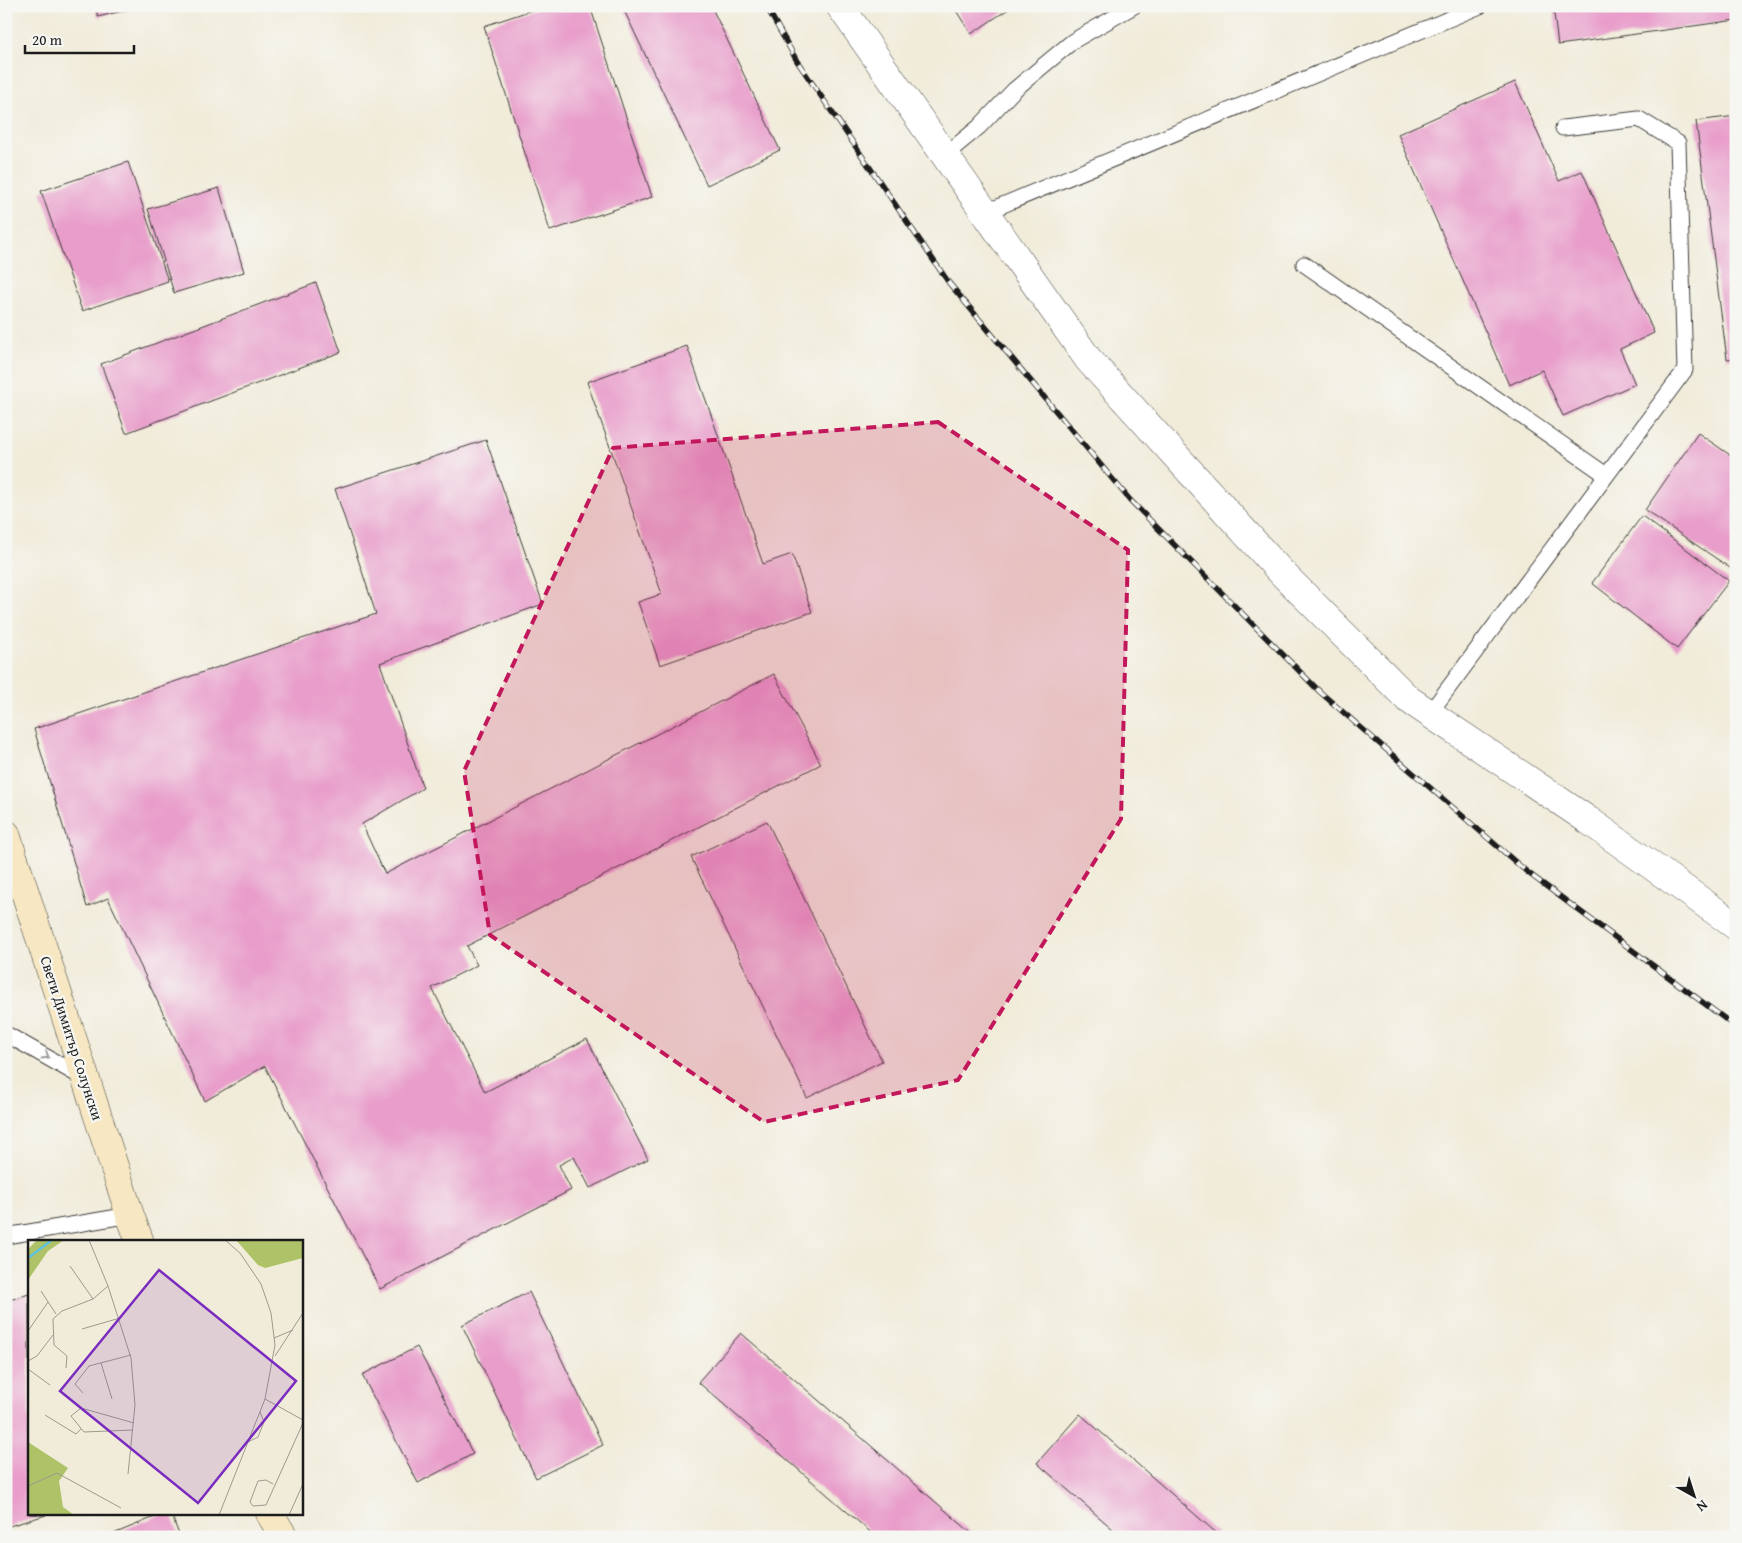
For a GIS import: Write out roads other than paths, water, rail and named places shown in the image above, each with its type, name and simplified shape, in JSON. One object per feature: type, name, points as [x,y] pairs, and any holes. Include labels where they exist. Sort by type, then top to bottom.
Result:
[{"type":"main road","name":"Свети Димитър Солунски","points":[[6,834],[139,1240]]},
{"type":"main road","points":[[271,1516],[284,1537]]},
{"type":"street","points":[[840,6],[1088,359],[1281,572],[1408,700],[1588,820],[1736,926]]},
{"type":"lane","points":[[945,155],[979,128],[1014,90],[1073,41],[1134,6]]},
{"type":"lane","points":[[986,212],[1480,6]]},
{"type":"lane","points":[[1428,714],[1684,370],[1678,143],[1639,119],[1563,128]]},
{"type":"lane","points":[[1304,264],[1606,476]]},
{"type":"lane","points":[[6,1034],[86,1079]]},
{"type":"lane","points":[[6,1236],[130,1216]]},
{"type":"railway","points":[[766,6],[797,61],[949,283],[1130,500],[1320,692],[1527,872],[1736,1027]]}]
